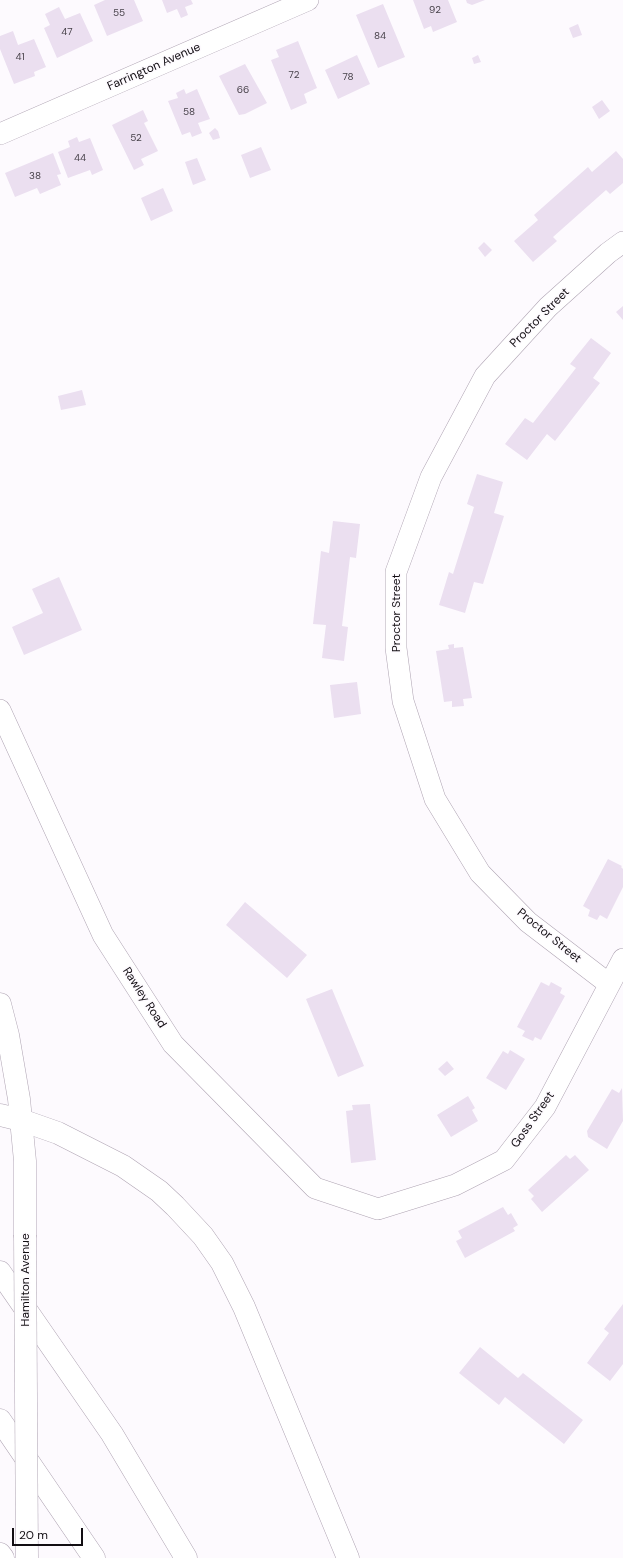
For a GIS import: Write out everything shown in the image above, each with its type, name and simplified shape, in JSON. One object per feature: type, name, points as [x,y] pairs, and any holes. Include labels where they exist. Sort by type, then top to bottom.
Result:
[{"type":"main road","name":"Hamilton Avenue","points":[[0,1004],[14,1067],[25,1161],[27,1558]]},
{"type":"main road","points":[[0,1115],[52,1130],[77,1141],[122,1166],[140,1177],[175,1206],[207,1241],[225,1268],[244,1307],[348,1558]]},
{"type":"main road","points":[[0,1272],[112,1434],[186,1558]]},
{"type":"main road","points":[[0,1420],[94,1558]]},
{"type":"main road","points":[[0,1554],[3,1558]]},
{"type":"street","name":"Farrington Avenue","points":[[0,134],[308,0]]},
{"type":"street","name":"Proctor Street","points":[[609,984],[528,922],[480,873],[435,799],[403,701],[396,648],[396,572],[432,477],[485,376],[548,307],[608,253],[623,242]]},
{"type":"street","name":"Rawley Road","points":[[0,710],[103,934],[173,1044],[315,1188],[378,1209]]},
{"type":"street","name":"Goss Street","points":[[378,1209],[455,1185],[504,1160],[545,1107],[623,960]]},
{"type":"building","points":[[105,0],[134,0],[143,21],[107,36],[94,5]]},
{"type":"building","points":[[162,0],[191,0],[193,4],[185,7],[188,15],[181,18],[177,9],[167,13]]},
{"type":"building","points":[[413,0],[448,0],[457,22],[433,32],[431,26],[424,29]]},
{"type":"building","points":[[466,0],[485,0],[472,5],[467,3]]},
{"type":"building","points":[[383,4],[405,57],[378,68],[356,15]]},
{"type":"building","points":[[59,7],[65,19],[80,13],[93,41],[57,58],[44,28],[50,25],[45,14]]},
{"type":"building","points":[[578,24],[582,35],[573,38],[569,28]]},
{"type":"building","points":[[13,31],[18,45],[34,39],[46,67],[34,72],[35,76],[14,84],[0,49],[0,36]]},
{"type":"building","points":[[298,41],[317,88],[304,94],[307,103],[291,110],[271,60],[279,57],[276,50]]},
{"type":"building","points":[[357,55],[370,84],[338,99],[325,70]]},
{"type":"building","points":[[478,55],[481,62],[474,64],[472,58]]},
{"type":"building","points":[[245,64],[267,103],[245,114],[239,115],[219,76]]},
{"type":"building","points":[[184,89],[186,94],[197,89],[210,119],[198,123],[202,133],[192,137],[190,132],[182,135],[168,101],[178,98],[176,93]]},
{"type":"building","points":[[602,100],[610,111],[599,119],[592,107]]},
{"type":"building","points":[[143,110],[148,121],[144,123],[158,151],[141,159],[144,165],[134,170],[112,125]]},
{"type":"building","points":[[215,128],[218,131],[220,138],[213,140],[209,133]]},
{"type":"building","points":[[77,137],[79,142],[90,138],[103,170],[92,175],[90,170],[68,178],[58,152],[70,147],[68,141]]},
{"type":"building","points":[[261,147],[271,170],[250,178],[241,155]]},
{"type":"building","points":[[616,151],[623,159],[623,183],[610,194],[606,190],[553,237],[557,241],[533,262],[514,241],[538,220],[534,215],[588,167],[592,172]]},
{"type":"building","points":[[53,153],[61,174],[57,175],[61,185],[40,194],[37,188],[15,197],[5,173]]},
{"type":"building","points":[[197,158],[206,180],[193,185],[185,162]]},
{"type":"building","points":[[163,188],[173,211],[151,221],[141,198]]},
{"type":"building","points":[[484,242],[492,250],[485,257],[478,248]]},
{"type":"building","points":[[623,306],[623,320],[616,312]]},
{"type":"building","points":[[591,338],[611,353],[593,378],[600,383],[555,441],[547,434],[527,460],[505,444],[525,418],[533,423],[576,368],[570,364]]},
{"type":"building","points":[[82,390],[86,405],[61,410],[58,396]]},
{"type":"building","points":[[477,474],[503,482],[494,513],[504,516],[483,584],[474,582],[465,613],[439,605],[449,572],[453,574],[474,507],[467,504]]},
{"type":"building","points":[[333,521],[360,524],[356,558],[350,557],[342,626],[348,627],[344,661],[322,658],[326,625],[313,624],[321,551],[329,553]]},
{"type":"building","points":[[59,577],[82,630],[24,655],[12,627],[43,613],[32,589]]},
{"type":"building","points":[[454,644],[454,648],[463,647],[472,698],[463,699],[464,706],[452,707],[452,701],[444,702],[436,651],[449,649],[448,645]]},
{"type":"building","points":[[357,682],[361,714],[334,718],[330,685]]},
{"type":"building","points":[[608,859],[622,866],[623,887],[607,919],[600,915],[597,920],[588,916],[590,910],[583,906]]},
{"type":"building","points":[[245,902],[307,955],[287,978],[226,925]]},
{"type":"building","points":[[541,982],[549,986],[551,982],[562,988],[560,993],[565,996],[541,1040],[535,1037],[533,1041],[522,1036],[525,1031],[517,1027]]},
{"type":"building","points":[[332,989],[364,1066],[338,1077],[306,999]]},
{"type":"building","points":[[510,1050],[525,1059],[506,1090],[486,1078],[503,1051],[508,1054]]},
{"type":"building","points":[[447,1061],[454,1069],[445,1076],[438,1069]]},
{"type":"building","points":[[622,1088],[623,1121],[607,1149],[588,1137],[587,1131],[612,1089],[619,1093]]},
{"type":"building","points":[[468,1096],[475,1108],[472,1110],[478,1121],[451,1137],[437,1115]]},
{"type":"building","points":[[370,1104],[376,1160],[351,1163],[346,1111],[353,1110],[352,1105]]},
{"type":"building","points":[[566,1155],[570,1159],[575,1155],[589,1170],[542,1212],[531,1199],[534,1196],[528,1190]]},
{"type":"building","points":[[503,1207],[508,1215],[511,1213],[518,1225],[513,1228],[515,1231],[465,1258],[456,1241],[462,1238],[458,1231]]},
{"type":"building","points":[[623,1304],[623,1364],[610,1381],[587,1363],[609,1333],[604,1329]]},
{"type":"building","points":[[480,1347],[518,1378],[523,1373],[583,1420],[564,1444],[505,1397],[499,1405],[459,1373]]}]
